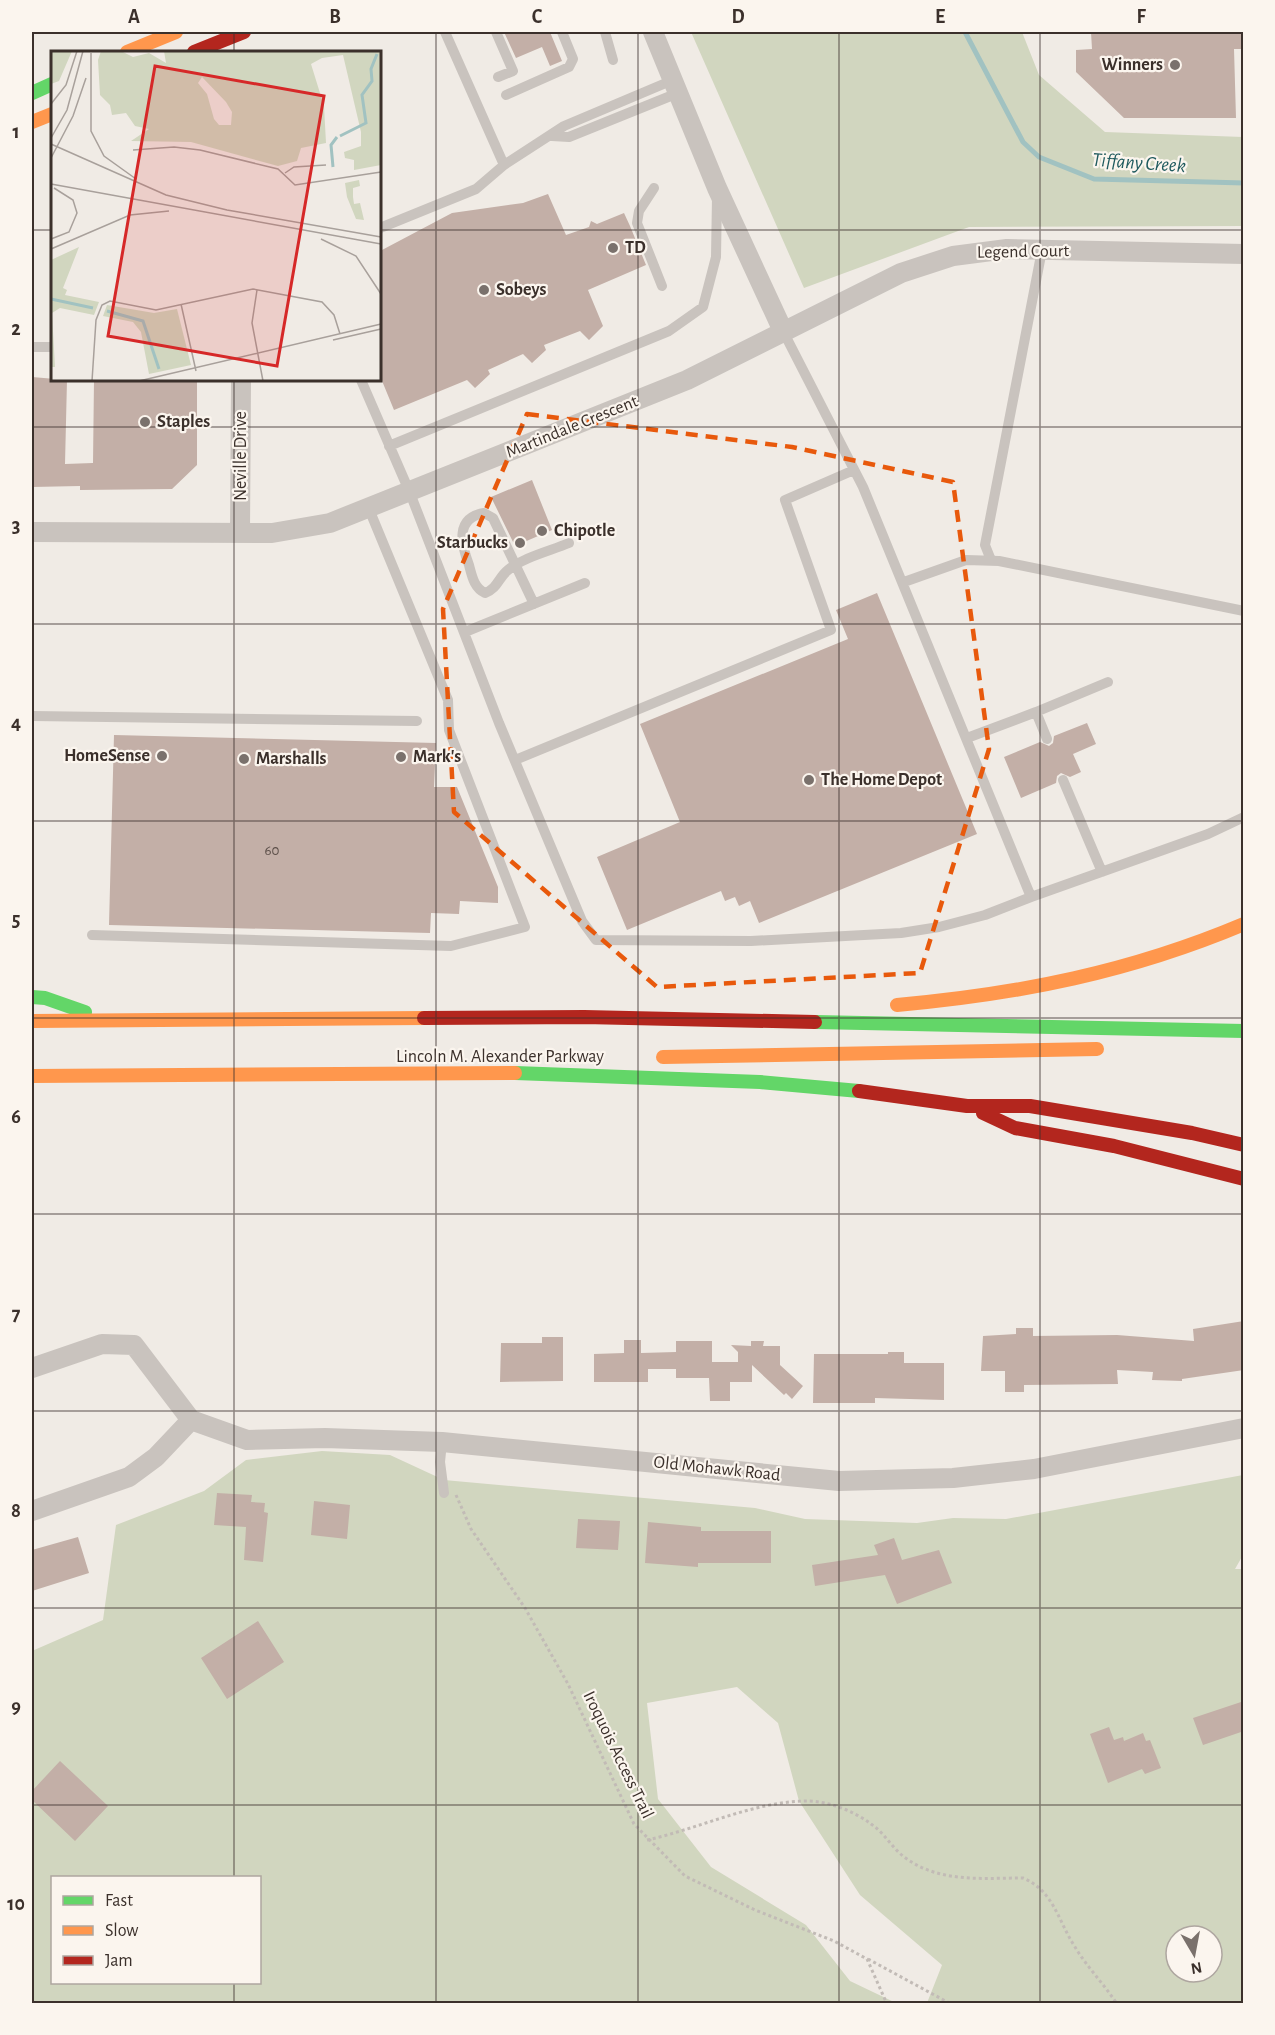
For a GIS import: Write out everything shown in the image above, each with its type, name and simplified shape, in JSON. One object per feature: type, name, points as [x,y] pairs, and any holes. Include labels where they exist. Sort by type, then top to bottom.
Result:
[{"type":"main road","points":[[129,51],[176,32]]},
{"type":"main road","points":[[196,51],[244,32]]},
{"type":"main road","points":[[32,93],[51,84]]},
{"type":"main road","points":[[32,122],[51,114]]},
{"type":"main road","points":[[887,1005],[1000,996],[1065,984],[1137,966],[1206,941],[1244,924]]},
{"type":"main road","points":[[32,997],[45,998],[107,1019]]},
{"type":"main road","points":[[584,1017],[809,1007]]},
{"type":"main road","points":[[32,1021],[584,1017],[1244,1031]]},
{"type":"main road","points":[[653,1057],[1109,1049]]},
{"type":"main road","points":[[564,1073],[608,1063]]},
{"type":"main road","name":"Lincoln M. Alexander Parkway","points":[[32,1076],[564,1073],[771,1083],[872,1092],[967,1106]]},
{"type":"main road","points":[[967,1106],[1030,1106],[1192,1133],[1244,1145]]},
{"type":"main road","points":[[967,1106],[1015,1128],[1114,1146],[1244,1179]]},
{"type":"street","points":[[653,32],[717,188],[783,331]]},
{"type":"street","name":"Legend Court","points":[[783,331],[901,273],[953,256],[1007,249],[1244,254]]},
{"type":"street","name":"Martindale Crescent","points":[[32,532],[272,533],[330,524],[687,380],[783,331]]},
{"type":"street","name":"Neville Drive","points":[[240,532],[241,381]]},
{"type":"street","points":[[32,1368],[102,1344],[134,1345],[190,1420],[156,1457],[129,1478],[32,1511]]},
{"type":"street","name":"Old Mohawk Road","points":[[190,1420],[247,1440],[325,1438],[442,1442],[850,1481],[952,1478],[1034,1469],[1244,1428]]},
{"type":"lane","points":[[445,32],[504,165]]},
{"type":"lane","points":[[496,32],[513,71],[498,77]]},
{"type":"lane","points":[[506,95],[569,67],[573,59],[562,32]]},
{"type":"lane","points":[[606,32],[613,60]]},
{"type":"lane","points":[[381,228],[476,189],[504,165],[552,136],[569,137],[675,87]]},
{"type":"lane","points":[[654,188],[639,211],[637,223],[639,234],[662,286]]},
{"type":"lane","points":[[389,446],[669,331],[703,307],[716,257],[717,188]]},
{"type":"lane","points":[[991,560],[986,545],[1042,250]]},
{"type":"lane","points":[[783,331],[854,470],[904,582],[1031,897]]},
{"type":"lane","points":[[32,347],[51,347]]},
{"type":"lane","points":[[361,381],[410,493],[515,760],[582,921],[596,940],[751,941],[901,933],[939,927],[985,915],[1208,834],[1244,817]]},
{"type":"lane","points":[[515,760],[831,630],[785,501],[854,470]]},
{"type":"lane","points":[[92,935],[451,946],[525,927],[449,730],[448,700],[369,509]]},
{"type":"lane","points":[[534,604],[517,565],[490,514],[473,515],[466,522],[460,539],[475,584],[485,593],[498,585],[503,575],[517,565],[569,543]]},
{"type":"lane","points":[[904,582],[966,560],[991,560],[1244,611]]},
{"type":"lane","points":[[465,632],[585,583]]},
{"type":"lane","points":[[967,738],[1108,682]]},
{"type":"lane","points":[[1036,712],[1047,739]]},
{"type":"lane","points":[[32,716],[417,721]]},
{"type":"lane","points":[[1063,780],[1102,872]]},
{"type":"lane","points":[[442,1442],[440,1462],[444,1493]]},
{"type":"path","name":"Iroquois Access Trail","points":[[444,1493],[456,1494],[471,1529],[525,1608],[568,1684],[634,1824],[647,1840],[685,1876],[755,1910],[834,1941],[951,2004]]},
{"type":"path","points":[[647,1840],[682,1833],[738,1812],[807,1801],[837,1806],[872,1824],[906,1859],[933,1872],[963,1878],[1023,1878],[1032,1881],[1053,1901],[1074,1946],[1117,2004]]},
{"type":"path","points":[[867,1959],[887,2004]]},
{"type":"highlighted area","points":[[527,414],[792,447],[953,482],[989,749],[920,973],[657,987],[454,812],[443,609]]},
{"type":"green space","points":[[691,32],[1022,32],[1039,75],[1105,132],[1243,137],[1243,226],[969,227],[804,288]]},
{"type":"green space","points":[[322,1451],[390,1455],[444,1480],[755,1508],[805,1519],[917,1523],[953,1518],[1006,1519],[1243,1475],[1243,1555],[1235,1569],[1244,1569],[1243,2003],[927,2003],[942,1965],[860,1895],[799,1801],[778,1723],[737,1687],[647,1703],[658,1799],[711,1867],[806,1925],[850,1981],[896,2003],[32,2004],[32,1651],[103,1620],[116,1525],[204,1491],[246,1460]]},
{"type":"building","points":[[504,32],[550,32],[562,61],[550,66],[542,47],[516,58]]},
{"type":"building","points":[[1091,32],[1243,32],[1244,49],[1234,49],[1236,118],[1124,118],[1076,72],[1076,50],[1092,49]]},
{"type":"building","name":"Sobeys","points":[[548,194],[566,235],[589,227],[591,221],[597,224],[624,213],[646,265],[588,290],[603,326],[589,340],[580,331],[544,345],[546,350],[532,363],[523,354],[488,370],[490,374],[475,388],[467,380],[394,410],[381,378],[382,250],[452,213],[523,203]]},
{"type":"building","name":"Staples","points":[[32,377],[51,379],[51,381],[67,381],[65,464],[93,463],[94,381],[197,381],[197,465],[172,489],[80,490],[80,486],[32,487]]},
{"type":"building","points":[[532,480],[552,530],[515,546],[491,497]]},
{"type":"building","name":"The Home Depot","points":[[877,593],[977,834],[759,923],[750,901],[739,906],[735,897],[725,901],[721,891],[627,930],[597,857],[680,822],[640,724],[848,639],[836,610]]},
{"type":"building","points":[[1087,723],[1096,744],[1073,754],[1081,772],[1070,777],[1061,773],[1057,776],[1056,783],[1021,798],[1004,757],[1040,742],[1049,746],[1053,743],[1054,736]]},
{"type":"building","points":[[114,735],[436,743],[434,787],[457,787],[498,887],[498,903],[460,901],[459,914],[431,913],[430,933],[109,925]]},
{"type":"building","points":[[1244,1321],[1244,1370],[1182,1379],[1182,1381],[1152,1380],[1153,1372],[1117,1370],[1118,1384],[1024,1385],[1024,1392],[1005,1392],[1005,1371],[981,1371],[983,1336],[1016,1334],[1016,1328],[1033,1328],[1033,1336],[1117,1335],[1194,1341],[1193,1329]]},
{"type":"building","points":[[542,1337],[563,1337],[563,1381],[500,1382],[501,1343],[542,1343]]},
{"type":"building","points":[[624,1340],[641,1340],[641,1353],[676,1352],[676,1341],[712,1341],[712,1362],[738,1362],[738,1352],[731,1345],[751,1346],[751,1341],[764,1341],[763,1346],[780,1346],[780,1365],[803,1386],[792,1399],[786,1393],[784,1395],[752,1365],[752,1382],[730,1382],[730,1401],[710,1401],[709,1378],[676,1378],[676,1369],[648,1369],[648,1382],[594,1382],[594,1354],[624,1353]]},
{"type":"building","points":[[888,1352],[904,1352],[904,1363],[944,1363],[944,1400],[875,1398],[875,1403],[813,1403],[814,1354],[888,1354]]},
{"type":"building","points":[[217,1493],[252,1495],[251,1502],[265,1503],[264,1512],[268,1513],[263,1562],[244,1560],[246,1527],[214,1525]]},
{"type":"building","points":[[314,1501],[350,1505],[347,1539],[311,1535]]},
{"type":"building","points":[[578,1519],[620,1521],[618,1550],[576,1548]]},
{"type":"building","points":[[648,1522],[701,1527],[701,1531],[771,1531],[771,1563],[698,1563],[698,1567],[645,1563]]},
{"type":"building","points":[[78,1537],[89,1573],[32,1591],[32,1550]]},
{"type":"building","points":[[894,1538],[902,1560],[939,1550],[952,1583],[897,1604],[885,1575],[815,1586],[812,1565],[878,1555],[874,1545]]},
{"type":"building","points":[[258,1621],[284,1662],[227,1699],[201,1658]]},
{"type":"building","points":[[1244,1701],[1244,1731],[1203,1745],[1193,1718]]},
{"type":"building","points":[[1109,1727],[1114,1740],[1123,1737],[1124,1741],[1143,1733],[1146,1741],[1150,1740],[1161,1768],[1145,1774],[1142,1769],[1108,1783],[1090,1734]]},
{"type":"building","points":[[60,1761],[108,1806],[75,1841],[32,1800],[32,1791]]},
{"type":"waterway","name":"Tiffany Creek","points":[[965,32],[1023,142],[1039,157],[1094,179],[1244,183]]},
{"type":"traffic: fast","points":[[32,93],[51,84]]},
{"type":"traffic: fast","points":[[32,997],[45,998],[85,1012]]},
{"type":"traffic: fast","points":[[815,1022],[1244,1031]]},
{"type":"traffic: fast","points":[[515,1073],[760,1082],[859,1091]]},
{"type":"traffic: slow","points":[[129,51],[176,32]]},
{"type":"traffic: slow","points":[[32,122],[51,114]]},
{"type":"traffic: slow","points":[[897,1005],[1031,987],[1117,968],[1201,941],[1244,924]]},
{"type":"traffic: slow","points":[[32,1021],[424,1018]]},
{"type":"traffic: slow","points":[[663,1057],[1097,1049]]},
{"type":"traffic: slow","points":[[32,1076],[515,1073]]},
{"type":"traffic: jam","points":[[196,51],[244,32]]},
{"type":"traffic: jam","points":[[424,1018],[584,1017],[815,1022]]},
{"type":"traffic: jam","points":[[859,1091],[967,1106],[1030,1106],[1192,1133],[1244,1145]]},
{"type":"traffic: jam","points":[[983,1113],[1015,1128],[1114,1146],[1244,1179]]},
{"type":"place","name":"Winners","points":[[1175,65]]},
{"type":"place","name":"TD","points":[[613,248]]},
{"type":"place","name":"Sobeys","points":[[484,290]]},
{"type":"place","name":"Staples","points":[[145,422]]},
{"type":"place","name":"Chipotle","points":[[542,531]]},
{"type":"place","name":"Starbucks","points":[[520,543]]},
{"type":"place","name":"HomeSense","points":[[162,756]]},
{"type":"place","name":"Mark's","points":[[401,757]]},
{"type":"place","name":"Marshalls","points":[[244,759]]},
{"type":"place","name":"The Home Depot","points":[[809,780]]}]
